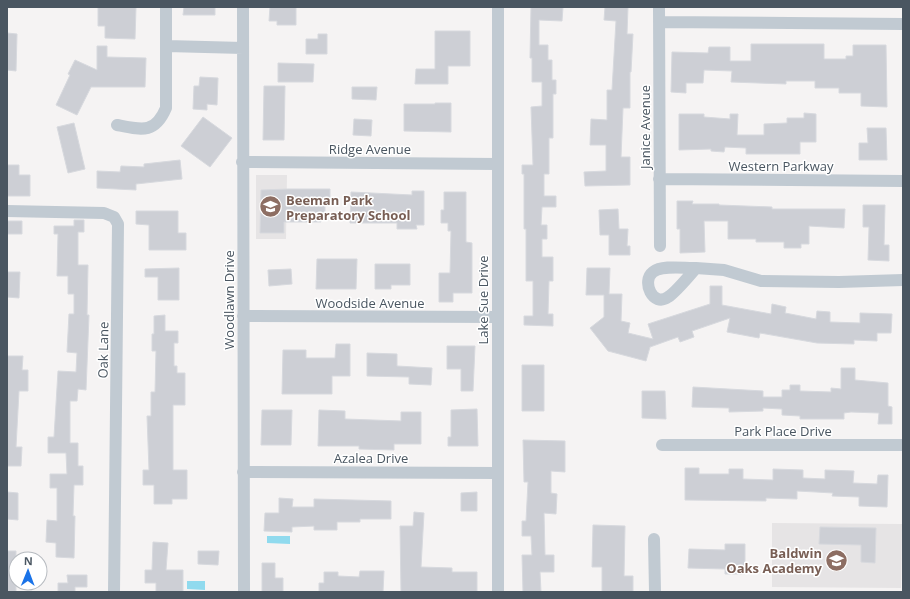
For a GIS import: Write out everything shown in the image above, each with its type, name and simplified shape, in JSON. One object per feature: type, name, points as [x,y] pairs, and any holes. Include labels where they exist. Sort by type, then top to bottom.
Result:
[{"type":"street","points":[[118,125],[138,129],[150,127],[161,120],[166,108],[166,7]]},
{"type":"street","name":"Woodlawn Drive","points":[[243,7],[242,162],[244,592]]},
{"type":"street","name":"Lake Sue Drive","points":[[498,7],[498,592]]},
{"type":"street","name":"Janice Avenue","points":[[658,7],[660,246]]},
{"type":"street","points":[[659,22],[903,24]]},
{"type":"street","points":[[167,46],[243,48]]},
{"type":"street","name":"Ridge Avenue","points":[[242,162],[497,164]]},
{"type":"street","name":"Western Parkway","points":[[659,179],[903,181]]},
{"type":"street","name":"Oak Lane","points":[[7,211],[104,213],[114,217],[118,224],[114,592]]},
{"type":"street","points":[[696,268],[724,270],[761,280],[839,282],[903,280]]},
{"type":"street","name":"Woodside Avenue","points":[[243,316],[498,318]]},
{"type":"street","name":"Park Place Drive","points":[[662,445],[903,445]]},
{"type":"street","name":"Azalea Drive","points":[[243,472],[498,473]]},
{"type":"street","points":[[654,539],[655,592]]},
{"type":"shaded area","name":"Beeman Park Preparatory School","points":[[256,175],[287,175],[286,239],[256,239]]},
{"type":"shaded area","name":"Baldwin Oaks Academy","points":[[772,523],[902,524],[901,588],[772,587]]},
{"type":"water","points":[[267,536],[290,536],[290,544],[267,543]]},
{"type":"water","points":[[187,581],[205,581],[205,590],[187,589]]},
{"type":"building","points":[[98,7],[136,7],[135,39],[105,38],[105,26],[98,26]]},
{"type":"building","points":[[184,7],[215,7],[215,15],[183,15]]},
{"type":"building","points":[[270,7],[296,7],[296,25],[277,25],[277,21],[269,21]]},
{"type":"building","points":[[531,7],[563,7],[562,21],[539,20],[539,45],[548,45],[548,60],[552,60],[552,80],[556,80],[556,94],[553,94],[553,138],[549,138],[549,174],[544,174],[544,196],[556,196],[556,207],[542,207],[541,225],[547,225],[547,239],[542,239],[542,257],[553,257],[553,281],[549,281],[548,314],[553,314],[553,326],[524,325],[524,316],[533,316],[533,281],[526,281],[526,229],[524,229],[524,174],[522,174],[522,165],[533,165],[531,107],[542,106],[542,82],[532,82],[532,58],[530,58]]},
{"type":"building","points":[[605,7],[628,7],[627,34],[633,34],[630,72],[630,108],[623,108],[621,157],[630,157],[630,185],[585,186],[584,172],[606,171],[606,145],[590,145],[591,119],[607,120],[607,90],[612,90],[616,21],[604,20]]},
{"type":"building","points":[[435,31],[470,31],[470,66],[448,66],[448,84],[415,84],[416,69],[435,69]]},
{"type":"building","points":[[7,33],[17,34],[16,71],[7,70]]},
{"type":"building","points":[[318,34],[327,34],[327,54],[306,54],[306,39],[318,39]]},
{"type":"building","points":[[751,44],[824,44],[824,59],[846,59],[846,56],[853,56],[853,45],[886,45],[887,107],[861,106],[861,93],[839,93],[839,88],[815,88],[815,81],[786,81],[786,84],[731,82],[732,71],[704,70],[703,83],[686,83],[686,93],[671,92],[672,52],[708,53],[709,47],[730,47],[730,61],[751,61]]},
{"type":"building","points":[[97,46],[107,46],[107,57],[146,58],[145,87],[91,87],[77,115],[56,105],[70,75],[68,74],[75,60],[97,70]]},
{"type":"building","points":[[278,63],[314,64],[313,82],[278,82]]},
{"type":"building","points":[[200,77],[218,78],[217,105],[207,104],[207,110],[193,109],[194,86],[199,86]]},
{"type":"building","points":[[264,86],[285,86],[284,140],[263,140]]},
{"type":"building","points":[[352,87],[377,87],[376,100],[352,99]]},
{"type":"building","points":[[451,103],[451,132],[404,131],[404,104]]},
{"type":"building","points":[[804,113],[816,114],[816,142],[800,142],[800,154],[746,154],[746,148],[725,147],[724,152],[711,151],[711,149],[679,150],[679,114],[704,114],[704,117],[730,119],[730,114],[738,114],[737,135],[764,135],[764,124],[787,123],[787,118],[804,118]]},
{"type":"building","points":[[203,117],[232,138],[210,167],[181,146]]},
{"type":"building","points":[[354,119],[372,120],[371,136],[353,135]]},
{"type":"building","points":[[74,123],[85,169],[68,173],[57,127]]},
{"type":"building","points":[[867,128],[886,128],[887,160],[859,160],[859,143],[868,143]]},
{"type":"building","points":[[180,160],[182,179],[136,184],[136,190],[97,188],[97,171],[120,172],[121,166],[144,167],[144,164]]},
{"type":"building","points":[[7,165],[19,165],[19,175],[30,175],[30,196],[7,196]]},
{"type":"building","points":[[330,189],[330,201],[325,201],[325,213],[321,213],[321,222],[284,222],[284,233],[260,233],[261,190]]},
{"type":"building","points":[[412,191],[424,191],[424,225],[416,225],[417,229],[397,229],[397,223],[350,223],[351,192],[412,195]]},
{"type":"building","points":[[444,192],[466,192],[466,242],[472,243],[472,293],[453,293],[453,302],[439,302],[439,273],[450,273],[451,231],[448,231],[448,223],[441,223],[441,210],[444,210]]},
{"type":"building","points":[[677,201],[693,201],[692,204],[772,207],[772,209],[845,209],[844,228],[809,226],[809,244],[801,244],[801,248],[784,248],[784,242],[756,242],[756,239],[728,239],[728,221],[704,221],[705,252],[680,253],[680,229],[677,229]]},
{"type":"building","points":[[863,205],[885,205],[884,245],[889,245],[889,261],[868,260],[869,227],[863,227]]},
{"type":"building","points":[[618,209],[619,229],[628,229],[627,246],[630,246],[630,255],[609,255],[609,235],[600,235],[599,210]]},
{"type":"building","points":[[136,211],[178,211],[178,233],[186,233],[186,250],[149,250],[149,225],[136,224]]},
{"type":"building","points":[[74,220],[84,220],[84,232],[78,232],[78,265],[88,265],[87,315],[89,315],[86,390],[78,389],[77,401],[70,401],[70,443],[78,443],[78,466],[83,466],[83,485],[74,485],[74,558],[56,557],[56,543],[46,542],[47,520],[57,521],[57,488],[50,488],[50,474],[67,474],[66,453],[48,453],[48,437],[54,437],[58,371],[76,372],[77,353],[67,352],[69,314],[74,314],[74,294],[68,294],[68,276],[57,276],[58,234],[54,234],[54,226],[74,226]]},
{"type":"building","points":[[7,221],[22,221],[22,234],[7,234]]},
{"type":"building","points":[[317,259],[357,259],[356,289],[316,289]]},
{"type":"building","points":[[375,264],[410,264],[410,285],[391,285],[391,289],[375,289]]},
{"type":"building","points":[[179,268],[179,300],[158,300],[158,277],[145,277],[145,269]]},
{"type":"building","points":[[587,268],[610,268],[609,294],[622,294],[621,321],[630,323],[628,333],[653,339],[648,324],[710,304],[710,286],[722,286],[722,305],[771,314],[772,304],[786,307],[785,313],[816,319],[817,311],[830,312],[830,322],[860,323],[860,313],[892,314],[891,333],[877,333],[877,341],[854,340],[854,344],[817,343],[760,333],[759,338],[727,332],[730,318],[692,331],[694,337],[680,342],[678,337],[650,347],[646,361],[608,351],[590,328],[604,317],[604,295],[586,295]]},
{"type":"building","points":[[291,269],[292,284],[269,286],[268,270]]},
{"type":"building","points":[[7,272],[20,272],[19,298],[7,297]]},
{"type":"building","points":[[165,315],[165,331],[178,331],[178,343],[174,343],[174,366],[177,366],[177,373],[185,373],[185,405],[173,405],[173,470],[187,470],[187,499],[172,499],[172,504],[154,504],[154,485],[143,485],[143,470],[149,470],[147,416],[151,416],[151,392],[155,392],[156,351],[152,351],[154,316]]},
{"type":"building","points":[[336,344],[350,344],[350,376],[332,376],[332,394],[282,394],[283,350],[306,350],[306,358],[335,358]]},
{"type":"building","points":[[447,346],[475,346],[473,391],[461,391],[461,369],[447,369]]},
{"type":"building","points":[[367,353],[397,354],[397,366],[432,368],[431,385],[409,384],[409,377],[367,376]]},
{"type":"building","points":[[7,356],[23,356],[22,370],[28,370],[28,391],[19,391],[16,447],[22,447],[21,466],[7,466]]},
{"type":"building","points":[[522,365],[544,365],[544,411],[522,411]]},
{"type":"building","points":[[841,368],[855,368],[855,380],[888,383],[888,406],[892,407],[892,424],[878,424],[879,413],[844,413],[844,419],[800,419],[800,416],[782,415],[782,409],[763,408],[763,411],[729,412],[729,408],[692,407],[693,387],[763,391],[763,397],[782,397],[782,390],[790,390],[790,385],[800,385],[800,391],[831,392],[831,388],[841,389]]},
{"type":"building","points":[[642,391],[665,391],[666,419],[642,418]]},
{"type":"building","points":[[477,409],[478,446],[448,446],[448,437],[451,437],[451,410]]},
{"type":"building","points":[[262,410],[292,410],[291,445],[261,445]]},
{"type":"building","points":[[319,410],[345,411],[345,419],[401,421],[401,412],[421,412],[421,444],[394,444],[394,450],[359,449],[359,446],[318,446]]},
{"type":"building","points":[[523,440],[565,441],[565,472],[551,471],[551,493],[557,494],[556,514],[544,513],[545,555],[554,555],[554,572],[540,572],[541,592],[523,592],[522,555],[532,555],[531,536],[522,536],[522,521],[526,521],[528,482],[524,482]]},
{"type":"building","points":[[685,468],[699,468],[699,474],[729,474],[729,469],[743,469],[743,479],[773,480],[773,469],[803,470],[803,478],[825,479],[825,470],[854,471],[853,483],[877,484],[878,475],[888,475],[887,507],[859,506],[859,497],[832,496],[833,493],[797,491],[797,499],[766,498],[766,501],[685,500]]},
{"type":"building","points":[[7,492],[18,493],[18,520],[7,519]]},
{"type":"building","points":[[477,492],[477,511],[461,511],[461,493]]},
{"type":"building","points":[[279,498],[293,499],[292,507],[314,507],[314,499],[391,501],[391,519],[360,519],[360,522],[337,522],[337,530],[314,530],[314,526],[292,527],[292,532],[264,531],[265,513],[279,513]]},
{"type":"building","points":[[414,512],[424,513],[421,567],[452,568],[452,572],[477,572],[477,592],[401,592],[400,526],[413,526]]},
{"type":"building","points":[[593,525],[625,526],[624,576],[633,576],[633,592],[602,592],[602,567],[592,567]]},
{"type":"building","points":[[820,527],[876,528],[875,563],[861,562],[861,545],[819,544]]},
{"type":"building","points":[[153,542],[168,543],[166,570],[183,570],[183,592],[156,592],[156,583],[145,583],[145,570],[152,570]]},
{"type":"building","points":[[725,544],[745,544],[745,574],[725,574],[725,569],[688,568],[689,549],[725,550]]},
{"type":"building","points":[[8,551],[8,591],[16,592],[7,592]]},
{"type":"building","points":[[198,551],[219,551],[218,565],[198,564]]},
{"type":"building","points":[[262,563],[275,563],[275,578],[283,578],[283,592],[262,592]]},
{"type":"building","points":[[360,571],[384,571],[383,592],[319,592],[319,583],[324,583],[324,572],[338,572],[338,576],[359,577]]},
{"type":"building","points":[[67,575],[87,575],[87,587],[75,587],[75,592],[58,592],[58,583],[68,583]]},
{"type":"place","name":"Beeman Park Preparatory School","points":[[271,207]]},
{"type":"place","name":"Baldwin Oaks Academy","points":[[837,560]]}]
